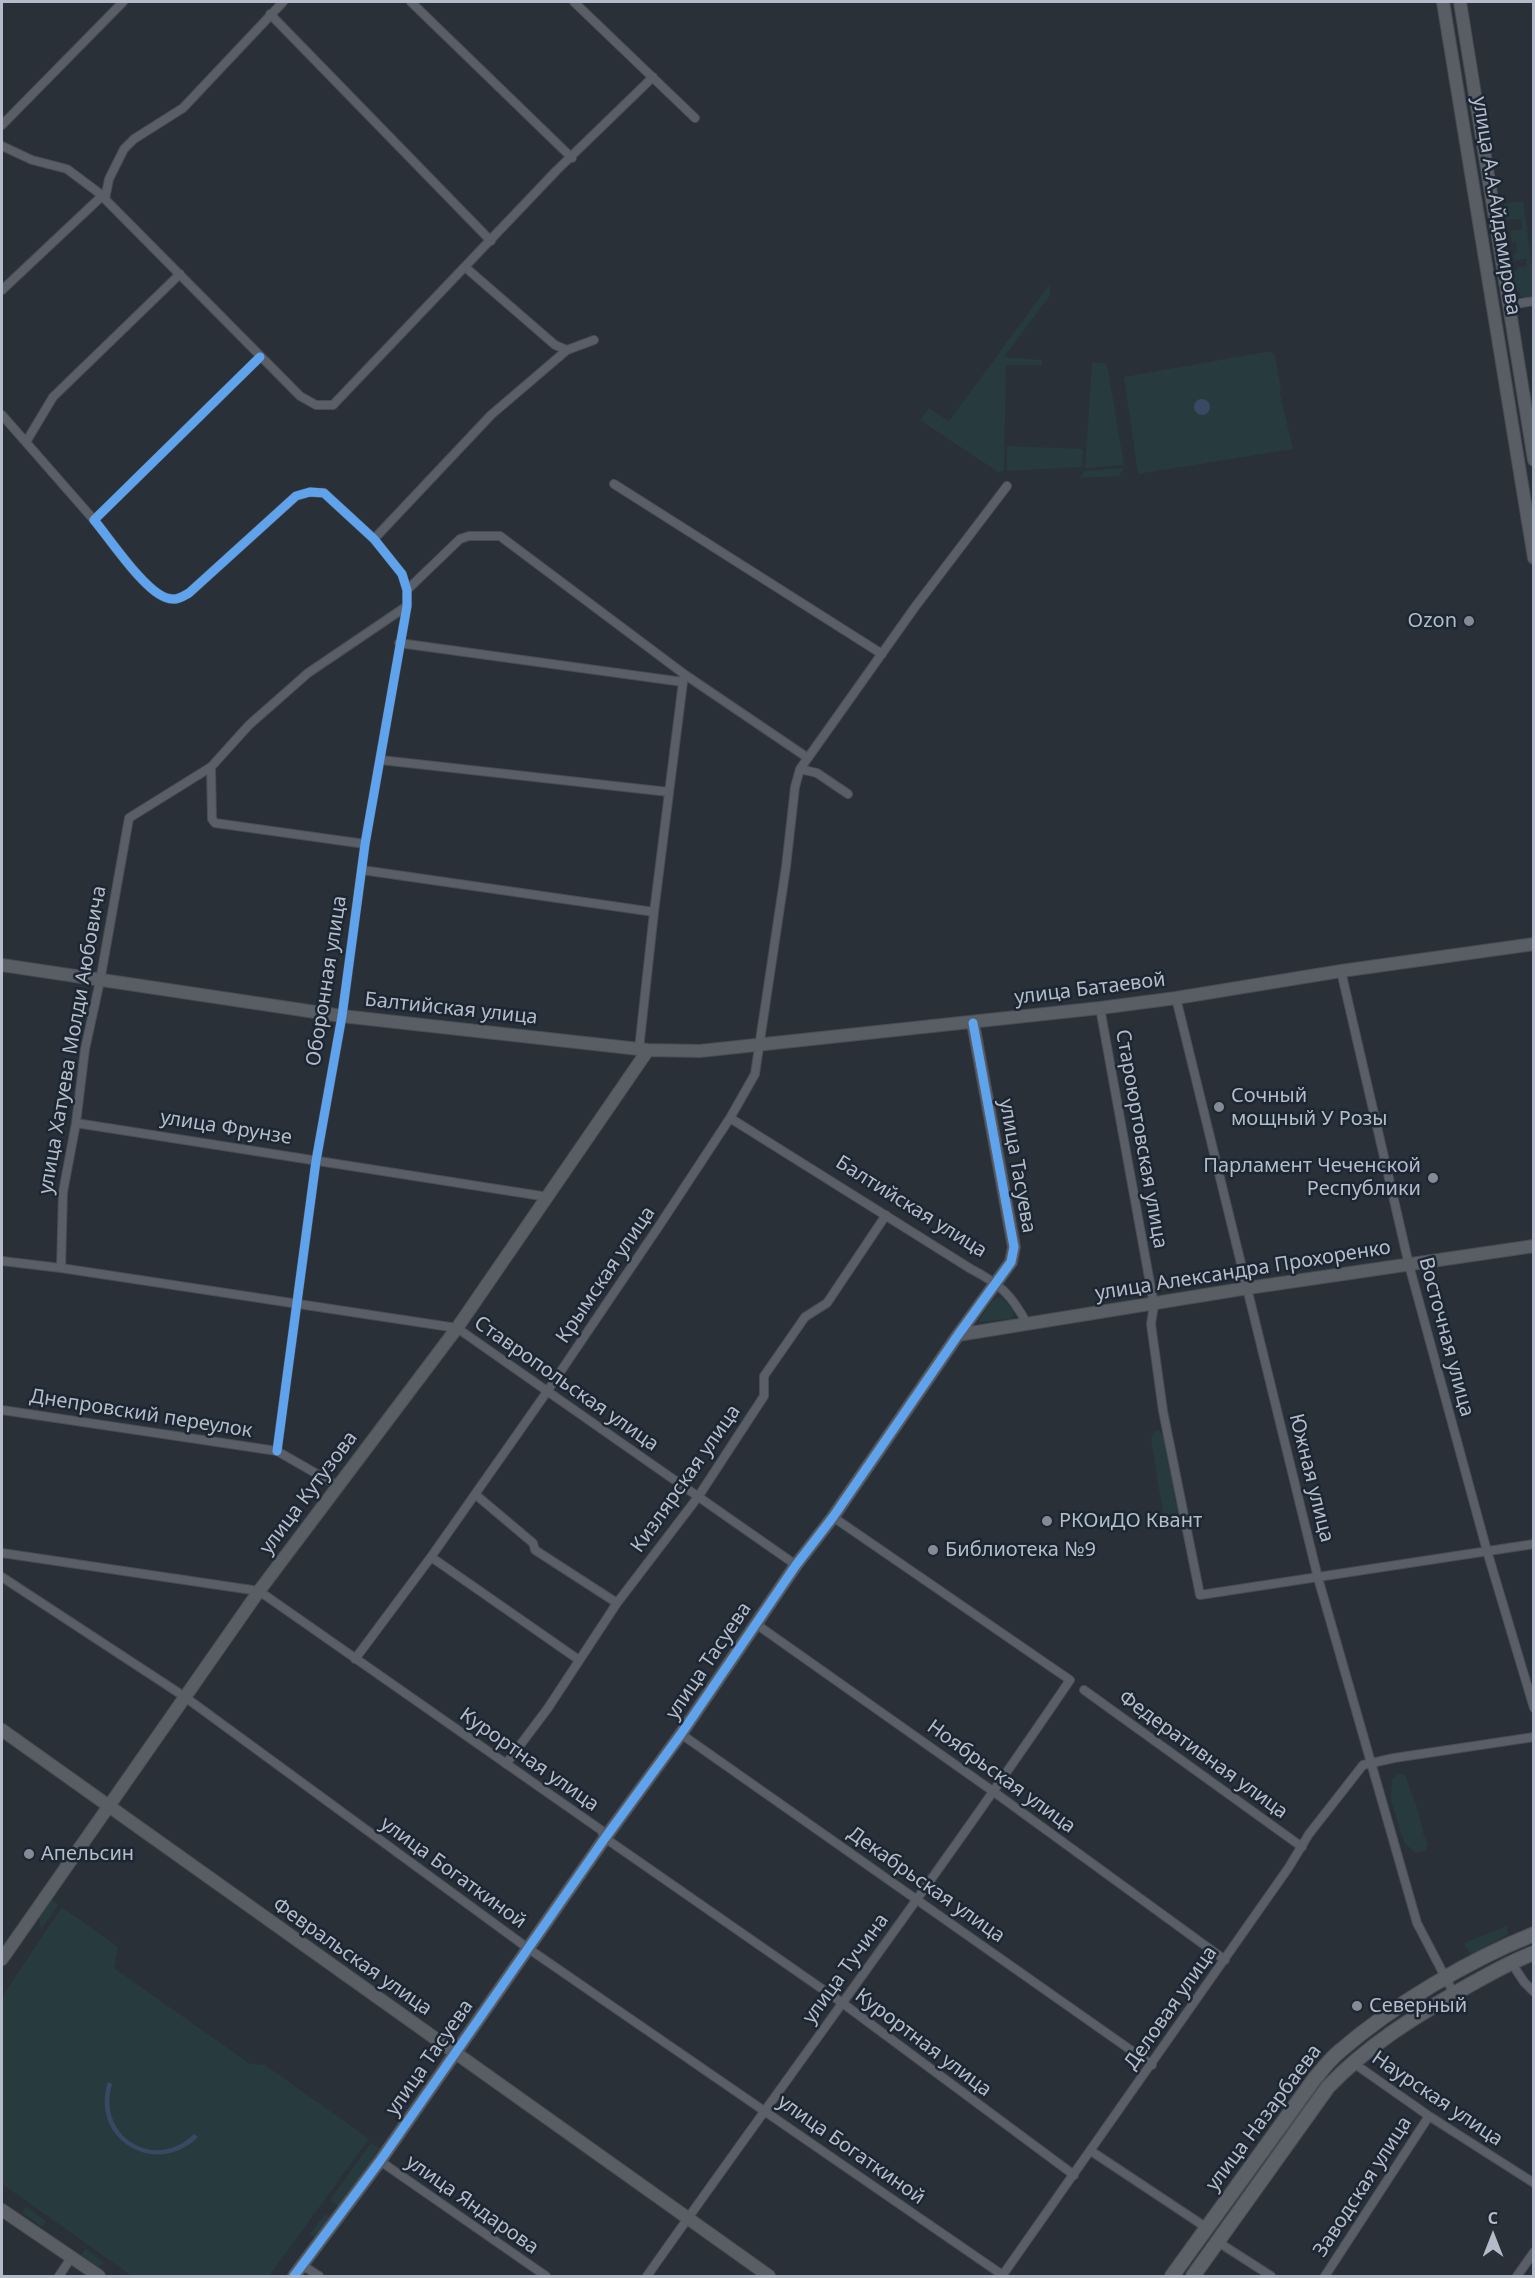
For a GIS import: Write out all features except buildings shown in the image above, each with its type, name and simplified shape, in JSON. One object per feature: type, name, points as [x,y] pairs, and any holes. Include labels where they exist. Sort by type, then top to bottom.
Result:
[{"type":"main road","name":"улица Назарбаева","points":[[1172,2277],[1315,2078],[1338,2052],[1374,2024],[1445,1979],[1533,1934]]},
{"type":"main road","name":"улица Назарбаева","points":[[1193,2277],[1328,2087],[1352,2062],[1406,2022],[1511,1962],[1533,1953]]},
{"type":"street","points":[[2,125],[123,2]]},
{"type":"street","points":[[2,290],[103,198],[109,178],[124,149],[134,139],[183,108],[283,2]]},
{"type":"street","points":[[411,2],[573,158]]},
{"type":"street","points":[[574,2],[695,118]]},
{"type":"street","name":"улица А.А.Айдамирова","points":[[1443,2],[1533,558]]},
{"type":"street","name":"улица А.А.Айдамирова","points":[[1460,2],[1509,305],[1530,416],[1533,460]]},
{"type":"street","points":[[270,14],[491,241]]},
{"type":"street","points":[[2,146],[32,160],[66,169],[103,198],[300,396],[316,405],[333,405],[557,170],[573,158],[653,77]]},
{"type":"street","points":[[465,267],[555,345],[567,350]]},
{"type":"street","points":[[26,442],[53,397],[180,274]]},
{"type":"street","points":[[1509,305],[1533,301]]},
{"type":"street","points":[[374,540],[491,415],[567,350],[594,340]]},
{"type":"street","points":[[94,520],[260,357]]},
{"type":"street","name":"Оборонная улица","points":[[2,415],[149,587],[168,599],[179,599],[189,593],[296,496],[310,492],[324,493],[374,540],[402,574],[407,590],[407,606],[365,844],[342,1016],[316,1161],[277,1451]]},
{"type":"street","points":[[614,484],[882,654]]},
{"type":"street","points":[[848,794],[817,773],[800,769],[1007,486]]},
{"type":"street","points":[[407,590],[460,539],[469,536],[500,536],[684,678],[808,758]]},
{"type":"street","points":[[365,844],[215,823],[212,819],[211,767],[249,725],[308,673],[407,606]]},
{"type":"street","points":[[399,643],[684,678]]},
{"type":"street","points":[[644,1050],[654,912],[684,678]]},
{"type":"street","points":[[381,760],[669,792]]},
{"type":"street","name":"улица Хатуева Молди Аюбовича","points":[[61,1268],[63,1192],[76,1123],[85,1049],[100,981],[129,818],[211,767]]},
{"type":"street","name":"Крымская улица","points":[[355,1659],[476,1496],[620,1285],[730,1118],[755,1074],[786,867],[795,787],[800,769]]},
{"type":"street","points":[[362,870],[654,912]]},
{"type":"street","name":"улица Батаевой","points":[[644,1050],[700,1052],[1100,1008],[1533,944]]},
{"type":"street","name":"Балтийская улица","points":[[2,965],[342,1016],[644,1050]]},
{"type":"street","name":"Восточная улица","points":[[1341,971],[1409,1265],[1487,1551],[1533,1708]]},
{"type":"street","name":"Южная улица","points":[[1176,998],[1318,1578],[1417,1923],[1454,1994]]},
{"type":"street","name":"Староюртовская улица","points":[[1100,1008],[1154,1305],[1151,1324],[1163,1411],[1200,1595],[1318,1578]]},
{"type":"street","name":"улица Тасуева","points":[[294,2277],[380,2161],[605,1838],[681,1734],[796,1565],[833,1517],[1011,1262],[1014,1247],[973,1023]]},
{"type":"street","name":"улица Кутузова","points":[[2,1959],[259,1591],[457,1328],[548,1197],[644,1050]]},
{"type":"street","name":"Балтийская улица","points":[[730,1118],[971,1269],[997,1282],[1009,1293],[1028,1324]]},
{"type":"street","name":"улица Фрунзе","points":[[76,1123],[548,1197]]},
{"type":"street","name":"Кизлярская улица","points":[[506,1764],[548,1708],[617,1603],[698,1497],[764,1396],[764,1376],[805,1317],[827,1303],[886,1215]]},
{"type":"street","name":"улица Александра Прохоренко","points":[[958,1335],[1248,1288],[1533,1246]]},
{"type":"street","name":"Ставропольская улица","points":[[2,1261],[457,1328],[796,1565]]},
{"type":"street","name":"Днепровский переулок","points":[[2,1410],[277,1451],[338,1486]]},
{"type":"street","points":[[476,1496],[533,1543],[535,1550],[617,1603]]},
{"type":"street","name":"улица Тучина","points":[[647,2277],[841,2002],[994,1792],[1070,1680],[833,1517]]},
{"type":"street","points":[[1318,1578],[1533,1544]]},
{"type":"street","name":"Курортная улица","points":[[2,1553],[259,1591],[601,1830],[605,1838],[841,2002],[1074,2175]]},
{"type":"street","points":[[431,1557],[579,1660]]},
{"type":"street","name":"улица Богаткиной","points":[[2,1577],[185,1697],[529,1948],[1003,2276]]},
{"type":"street","name":"Ноябрьская улица","points":[[756,1623],[1225,1960]]},
{"type":"street","name":"Федеративная улица","points":[[1084,1690],[1302,1847]]},
{"type":"street","name":"Февральская улица","points":[[2,1730],[769,2277]]},
{"type":"street","name":"Декабрьская улица","points":[[681,1734],[1152,2065]]},
{"type":"street","points":[[1370,1763],[1533,1737]]},
{"type":"street","name":"Деловая улица","points":[[1003,2276],[1225,1960],[1309,1834],[1363,1765],[1370,1763]]},
{"type":"street","points":[[1511,1962],[1533,1992]]},
{"type":"street","name":"Наурская улица","points":[[1352,2062],[1533,2183]]},
{"type":"street","name":"Заводская улица","points":[[1325,2277],[1430,2116]]},
{"type":"street","points":[[1091,2151],[1207,2228]]},
{"type":"street","name":"улица Яндарова","points":[[380,2161],[546,2277]]},
{"type":"street","points":[[2,2210],[99,2277]]},
{"type":"street","points":[[1218,2242],[1271,2277]]},
{"type":"street","points":[[1517,2277],[1533,2252]]},
{"type":"street","points":[[59,2277],[72,2258]]},
{"type":"street","points":[[302,2265],[319,2277]]},
{"type":"green space","points":[[1523,201],[1533,274],[1533,296],[1523,298],[1515,288],[1514,273],[1518,267],[1527,266],[1526,259],[1514,260],[1513,255],[1517,252],[1516,242],[1512,242],[1510,231],[1522,229],[1521,219],[1506,220],[1504,204]]},
{"type":"green space","points":[[1049,285],[1051,294],[1004,357],[1042,360],[1042,365],[1006,365],[1004,471],[998,472],[920,420],[929,408],[949,421]]},
{"type":"green space","points":[[1265,352],[1275,355],[1281,390],[1279,390],[1293,449],[1138,474],[1124,377]]},
{"type":"green space","points":[[1092,363],[1105,363],[1108,369],[1124,465],[1085,468]]},
{"type":"green space","points":[[1007,446],[1083,449],[1082,467],[1007,471]]},
{"type":"green space","points":[[1124,468],[1119,476],[1080,478],[1084,471]]},
{"type":"green space","points":[[998,1297],[1002,1298],[1013,1310],[1014,1315],[1010,1319],[978,1322],[993,1300]]},
{"type":"green space","points":[[1155,1431],[1160,1431],[1164,1439],[1176,1503],[1181,1508],[1176,1519],[1163,1514],[1151,1438]]},
{"type":"green space","points":[[1398,1774],[1405,1775],[1418,1810],[1428,1844],[1425,1851],[1415,1853],[1404,1842],[1391,1800],[1392,1780]]},
{"type":"green space","points":[[51,1899],[58,1905],[41,1930],[39,1916]]},
{"type":"green space","points":[[62,1907],[118,1947],[114,1968],[250,2064],[265,2065],[369,2139],[269,2276],[132,2276],[2,2184],[2,1997]]},
{"type":"green space","points":[[1507,1926],[1508,1934],[1471,1955],[1464,1943]]},
{"type":"green space","points":[[371,2143],[380,2148],[339,2207],[330,2200]]},
{"type":"green space","points":[[26,2207],[46,2221],[42,2227],[22,2213]]},
{"type":"green space","points":[[325,2214],[331,2218],[316,2237],[309,2235]]},
{"type":"green space","points":[[86,2249],[105,2263],[98,2267],[81,2255]]},
{"type":"water","points":[[1199,399],[1205,399],[1210,407],[1208,413],[1199,415],[1194,410],[1194,404]]},
{"type":"water","points":[[108,2082],[112,2084],[109,2103],[113,2119],[121,2133],[132,2143],[147,2149],[162,2150],[179,2145],[194,2134],[198,2137],[181,2149],[164,2154],[146,2153],[130,2147],[117,2136],[108,2121],[105,2102]]},
{"type":"cycle path","points":[[260,357],[94,520],[138,576],[158,594],[176,599],[189,593],[296,496],[310,492],[324,493],[374,539],[402,574],[407,590],[407,606],[365,844],[342,1016],[316,1161],[277,1451]]},
{"type":"cycle path","points":[[294,2276],[380,2161],[605,1838],[681,1734],[796,1565],[833,1517],[1011,1262],[1014,1247],[973,1023]]},
{"type":"place","name":"Ozon","points":[[1469,621]]},
{"type":"place","name":"Сочный мощный У Розы","points":[[1219,1107]]},
{"type":"place","name":"Парламент Чеченской Республики","points":[[1433,1178]]},
{"type":"place","name":"РКОиДО Квант","points":[[1047,1521]]},
{"type":"place","name":"Библиотека №9","points":[[933,1550]]},
{"type":"place","name":"Апельсин","points":[[29,1854]]},
{"type":"place","name":"Северный","points":[[1357,2006]]}]
